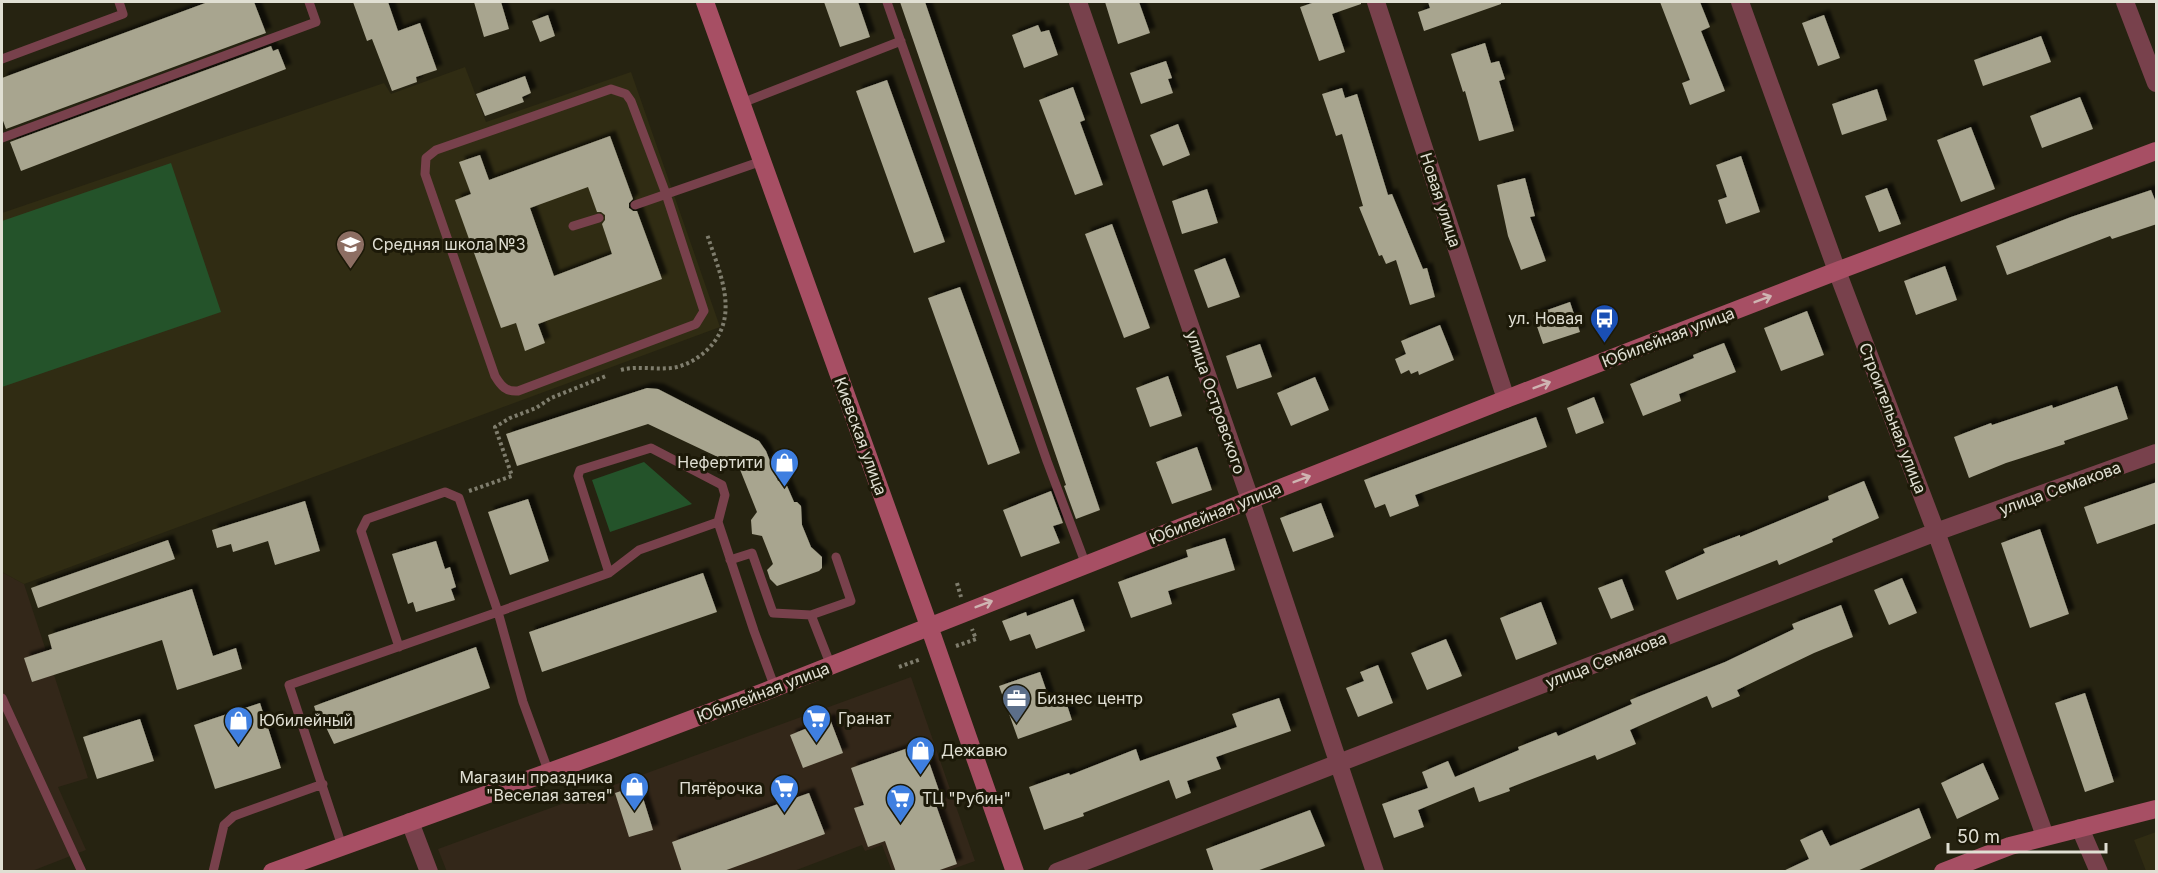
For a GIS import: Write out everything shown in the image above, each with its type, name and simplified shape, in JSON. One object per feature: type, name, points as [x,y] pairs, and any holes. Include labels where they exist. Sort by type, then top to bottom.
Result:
[{"type":"street","name":"Киевская улица","points":[[705,2],[1015,872]]},
{"type":"street","name":"улица Островского","points":[[1078,2],[1376,872]]},
{"type":"street","name":"Новая улица","points":[[1376,2],[1506,399]]},
{"type":"street","name":"Строительная улица","points":[[1740,2],[1837,271],[1936,532],[2045,836]]},
{"type":"street","points":[[2126,2],[2157,83]]},
{"type":"street","name":"Юбилейная улица","points":[[272,872],[549,773],[775,688],[1506,399],[2157,151]]},
{"type":"street","name":"улица Семакова","points":[[1057,872],[1936,532],[2157,453]]},
{"type":"street","points":[[1943,872],[2010,846],[2157,809]]},
{"type":"street","points":[[410,822],[429,872]]},
{"type":"street","points":[[2080,828],[2098,872]]},
{"type":"lane","points":[[2,59],[123,14],[119,2]]},
{"type":"lane","points":[[2,138],[316,22],[309,2]]},
{"type":"lane","points":[[887,2],[1086,565]]},
{"type":"lane","points":[[742,103],[901,41]]},
{"type":"lane","points":[[610,89],[626,94],[631,101],[666,194],[703,304],[704,311],[701,319],[688,327],[518,391],[505,389],[495,376],[425,174],[426,158],[436,150],[610,89]]},
{"type":"lane","points":[[635,205],[762,160]]},
{"type":"lane","points":[[573,226],[599,218]]},
{"type":"lane","points":[[609,573],[578,476],[580,470],[651,448],[722,485],[725,495],[718,522],[775,688]]},
{"type":"lane","points":[[399,647],[361,531],[367,519],[445,492],[459,498],[549,773]]},
{"type":"lane","points":[[342,846],[290,685],[609,573],[639,550],[718,522]]},
{"type":"lane","points":[[730,560],[752,553],[773,613],[811,615],[850,601],[836,557]]},
{"type":"lane","points":[[811,615],[831,666]]},
{"type":"lane","points":[[2,698],[82,872]]},
{"type":"lane","points":[[213,872],[224,825],[234,816],[323,784]]},
{"type":"path","points":[[454,496],[512,476],[495,427],[502,422],[536,408],[551,398],[612,373],[632,367],[663,369],[676,367],[686,364],[707,350],[723,328],[727,302],[707,234]]},
{"type":"shaded area","name":"Средняя школа №3","points":[[465,67],[486,122],[631,72],[720,327],[24,584],[2,572],[2,213],[384,83],[391,94]]},
{"type":"shaded area","points":[[2,572],[24,584],[88,778],[58,787],[86,850],[32,871],[2,871]]},
{"type":"shaded area","points":[[911,677],[975,861],[947,871],[892,871],[882,845],[865,851],[862,845],[794,871],[447,872],[438,849]]},
{"type":"shaded area","points":[[2156,832],[2156,871],[2146,871],[2134,840]]},
{"type":"green space","points":[[171,163],[221,312],[2,387],[2,221]]},
{"type":"green space","points":[[644,462],[692,504],[610,532],[592,480]]},
{"type":"building","points":[[208,2],[254,2],[266,33],[6,129],[2,118],[2,78]]},
{"type":"building","points":[[353,2],[388,2],[398,31],[420,23],[437,70],[416,77],[417,82],[392,91],[372,39],[367,41]]},
{"type":"building","points":[[474,2],[501,2],[509,29],[484,37]]},
{"type":"building","points":[[824,2],[858,2],[870,37],[840,47]]},
{"type":"building","points":[[900,2],[925,2],[1100,510],[1076,519],[1064,486],[1066,485]]},
{"type":"building","points":[[1105,2],[1139,2],[1150,33],[1118,44]]},
{"type":"building","points":[[1315,2],[1361,2],[1361,4],[1332,14],[1345,52],[1319,61],[1300,7]]},
{"type":"building","points":[[1428,2],[1501,2],[1501,4],[1424,31],[1418,12],[1430,8]]},
{"type":"building","points":[[1660,2],[1700,2],[1710,27],[1701,31],[1725,91],[1690,105],[1682,83],[1690,80]]},
{"type":"building","points":[[548,15],[555,36],[540,42],[532,21]]},
{"type":"building","points":[[1824,15],[1840,58],[1818,66],[1802,23]]},
{"type":"building","points":[[1038,25],[1041,32],[1049,30],[1058,55],[1024,68],[1012,35]]},
{"type":"building","points":[[2041,36],[2051,62],[1983,86],[1974,60]]},
{"type":"building","points":[[1485,43],[1491,63],[1499,61],[1505,79],[1499,81],[1514,131],[1479,141],[1465,91],[1463,92],[1451,54]]},
{"type":"building","points":[[271,46],[273,51],[278,49],[286,69],[21,171],[10,142]]},
{"type":"building","points":[[1166,61],[1172,78],[1168,79],[1173,93],[1141,104],[1130,73]]},
{"type":"building","points":[[525,76],[531,93],[522,97],[524,102],[485,116],[476,94]]},
{"type":"building","points":[[887,80],[945,242],[914,253],[856,91]]},
{"type":"building","points":[[1073,87],[1085,120],[1080,122],[1103,185],[1075,195],[1039,100]]},
{"type":"building","points":[[1342,88],[1345,98],[1357,94],[1388,195],[1392,194],[1423,269],[1427,268],[1435,297],[1410,305],[1396,260],[1386,264],[1382,255],[1379,256],[1359,207],[1363,206],[1342,134],[1336,136],[1322,94]]},
{"type":"building","points":[[1877,89],[1887,120],[1842,135],[1832,104]]},
{"type":"building","points":[[2080,97],[2093,129],[2042,148],[2030,116]]},
{"type":"building","points":[[1178,124],[1190,155],[1163,166],[1150,135]]},
{"type":"building","points":[[1971,127],[1995,189],[1961,202],[1937,140]]},
{"type":"building","points":[[610,136],[633,199],[629,203],[629,208],[637,211],[662,279],[538,324],[545,343],[525,351],[516,323],[501,328],[455,200],[471,194],[459,162],[480,155],[489,180]],"holes":[[[588,187],[597,212],[605,215],[602,224],[612,254],[554,276],[530,208]]]},
{"type":"building","points":[[1741,156],[1760,212],[1726,224],[1718,200],[1727,197],[1716,165]]},
{"type":"building","points":[[1525,178],[1535,216],[1530,217],[1546,261],[1521,270],[1508,236],[1497,185]]},
{"type":"building","points":[[1887,188],[1901,224],[1879,232],[1865,196]]},
{"type":"building","points":[[1207,189],[1218,223],[1182,234],[1172,201]]},
{"type":"building","points":[[2151,190],[2157,205],[2157,224],[2112,239],[2110,236],[2007,275],[1996,246]]},
{"type":"building","points":[[1112,224],[1150,328],[1124,338],[1085,234]]},
{"type":"building","points":[[1225,258],[1240,297],[1208,308],[1194,270]]},
{"type":"building","points":[[1945,266],[1957,300],[1916,315],[1904,281]]},
{"type":"building","points":[[960,287],[1020,453],[988,465],[928,298]]},
{"type":"building","points":[[1570,302],[1580,332],[1543,344],[1533,315]]},
{"type":"building","points":[[1807,311],[1824,355],[1781,371],[1764,328]]},
{"type":"building","points":[[1440,325],[1454,360],[1419,375],[1418,371],[1411,374],[1409,370],[1401,374],[1395,359],[1406,354],[1401,341]]},
{"type":"building","points":[[1724,343],[1736,372],[1679,394],[1681,401],[1643,416],[1630,384]]},
{"type":"building","points":[[1260,344],[1272,377],[1237,389],[1226,356]]},
{"type":"building","points":[[1168,376],[1182,416],[1150,427],[1136,388]]},
{"type":"building","points":[[1315,377],[1329,410],[1291,426],[1277,393]]},
{"type":"building","points":[[2117,386],[2128,419],[1969,478],[1954,437],[1991,423],[1992,425],[2052,405],[2053,408]]},
{"type":"building","points":[[647,388],[658,389],[759,441],[766,451],[778,481],[784,479],[794,502],[801,506],[802,525],[811,547],[822,557],[822,568],[819,571],[777,586],[770,579],[767,570],[773,564],[762,536],[752,534],[751,520],[757,512],[739,467],[648,424],[517,466],[506,434]]},
{"type":"building","points":[[1594,397],[1604,423],[1576,434],[1567,408]]},
{"type":"building","points":[[1536,417],[1547,447],[1415,495],[1419,506],[1390,517],[1385,504],[1375,508],[1364,480]]},
{"type":"building","points":[[1197,447],[1212,490],[1172,504],[1156,462]]},
{"type":"building","points":[[1864,481],[1879,518],[1832,539],[1833,542],[1779,565],[1777,560],[1677,600],[1665,571],[1705,553],[1703,549],[1740,535],[1740,537],[1829,500],[1828,496]]},
{"type":"building","points":[[2157,482],[2157,523],[2097,544],[2084,507]]},
{"type":"building","points":[[1051,491],[1063,523],[1053,526],[1060,543],[1021,557],[1003,510]]},
{"type":"building","points":[[528,499],[549,561],[510,575],[488,512]]},
{"type":"building","points":[[305,501],[320,551],[275,565],[268,541],[233,552],[231,544],[217,548],[212,530]]},
{"type":"building","points":[[1321,503],[1334,537],[1293,552],[1280,518]]},
{"type":"building","points":[[2040,529],[2069,614],[2030,628],[2001,543]]},
{"type":"building","points":[[1225,538],[1235,570],[1168,591],[1172,604],[1131,618],[1118,582],[1188,557],[1186,550]]},
{"type":"building","points":[[168,540],[175,559],[38,608],[31,588]]},
{"type":"building","points":[[436,541],[445,569],[450,567],[456,587],[451,589],[455,600],[416,612],[413,602],[408,604],[392,554]]},
{"type":"building","points":[[703,573],[717,612],[542,672],[529,632]]},
{"type":"building","points":[[1902,578],[1917,613],[1889,625],[1874,590]]},
{"type":"building","points":[[1622,579],[1634,610],[1611,619],[1598,588]]},
{"type":"building","points":[[192,589],[213,656],[236,648],[242,669],[177,690],[162,640],[32,682],[24,658],[52,649],[48,635]]},
{"type":"building","points":[[1073,599],[1085,631],[1036,649],[1030,634],[1010,641],[1002,621],[1026,612],[1027,616]]},
{"type":"building","points":[[1541,602],[1557,644],[1516,660],[1500,618]]},
{"type":"building","points":[[1841,605],[1853,637],[1737,690],[1740,696],[1712,708],[1707,696],[1630,730],[1636,744],[1597,760],[1595,755],[1479,802],[1474,787],[1418,810],[1424,827],[1394,838],[1382,804],[1428,788],[1422,772],[1448,761],[1455,777],[1519,750],[1518,747],[1556,732],[1558,736],[1632,704],[1630,700],[1725,662],[1794,629],[1792,624]]},
{"type":"building","points":[[1446,639],[1462,676],[1427,690],[1411,653]]},
{"type":"building","points":[[476,647],[490,688],[334,744],[323,721],[319,722],[314,706]]},
{"type":"building","points":[[1378,665],[1393,703],[1358,717],[1346,688],[1364,681],[1360,672]]},
{"type":"building","points":[[1040,672],[1051,704],[1065,699],[1072,720],[1018,739],[999,686]]},
{"type":"building","points":[[2085,693],[2114,782],[2085,792],[2055,703]]},
{"type":"building","points":[[1279,698],[1291,731],[1216,757],[1221,769],[1187,781],[1191,793],[1176,799],[1169,780],[1083,813],[1084,816],[1044,830],[1029,787],[1069,773],[1070,775],[1136,749],[1140,761],[1237,727],[1232,714]]},
{"type":"building","name":"Юбилейный","points":[[260,703],[281,768],[215,789],[194,725]]},
{"type":"building","points":[[140,719],[154,761],[97,779],[83,737]]},
{"type":"building","name":"Гранат","points":[[830,719],[843,753],[803,768],[790,735]]},
{"type":"building","name":"ТЦ \"Рубин\"","points":[[911,747],[917,763],[928,759],[943,802],[936,805],[957,864],[934,872],[896,872],[885,841],[868,847],[854,808],[864,805],[851,768]]},
{"type":"building","points":[[1983,763],[1999,799],[1957,819],[1941,783]]},
{"type":"building","name":"Магазин праздника \"Веселая затея\"","points":[[639,785],[653,830],[629,837],[615,793]]},
{"type":"building","name":"Пятёрочка","points":[[809,793],[825,834],[721,872],[682,872],[672,842]]},
{"type":"building","points":[[1919,808],[1931,838],[1855,872],[1781,872],[1809,859],[1800,840],[1822,830],[1830,846]]},
{"type":"building","points":[[1310,810],[1325,846],[1254,872],[1214,872],[1206,849]]},
{"type":"place","name":"Средняя школа №3","points":[[351,270]]},
{"type":"place","name":"ул. Новая","points":[[1604,344]]},
{"type":"place","name":"Нефертити","points":[[784,488]]},
{"type":"place","name":"Бизнес центр","points":[[1016,724]]},
{"type":"place","name":"Гранат","points":[[817,744]]},
{"type":"place","name":"Юбилейный","points":[[238,746]]},
{"type":"place","name":"Дежавю","points":[[920,776]]},
{"type":"place","name":"Магазин праздника \"Веселая затея\"","points":[[634,812]]},
{"type":"place","name":"Пятёрочка","points":[[784,814]]},
{"type":"place","name":"ТЦ \"Рубин\"","points":[[901,824]]}]
